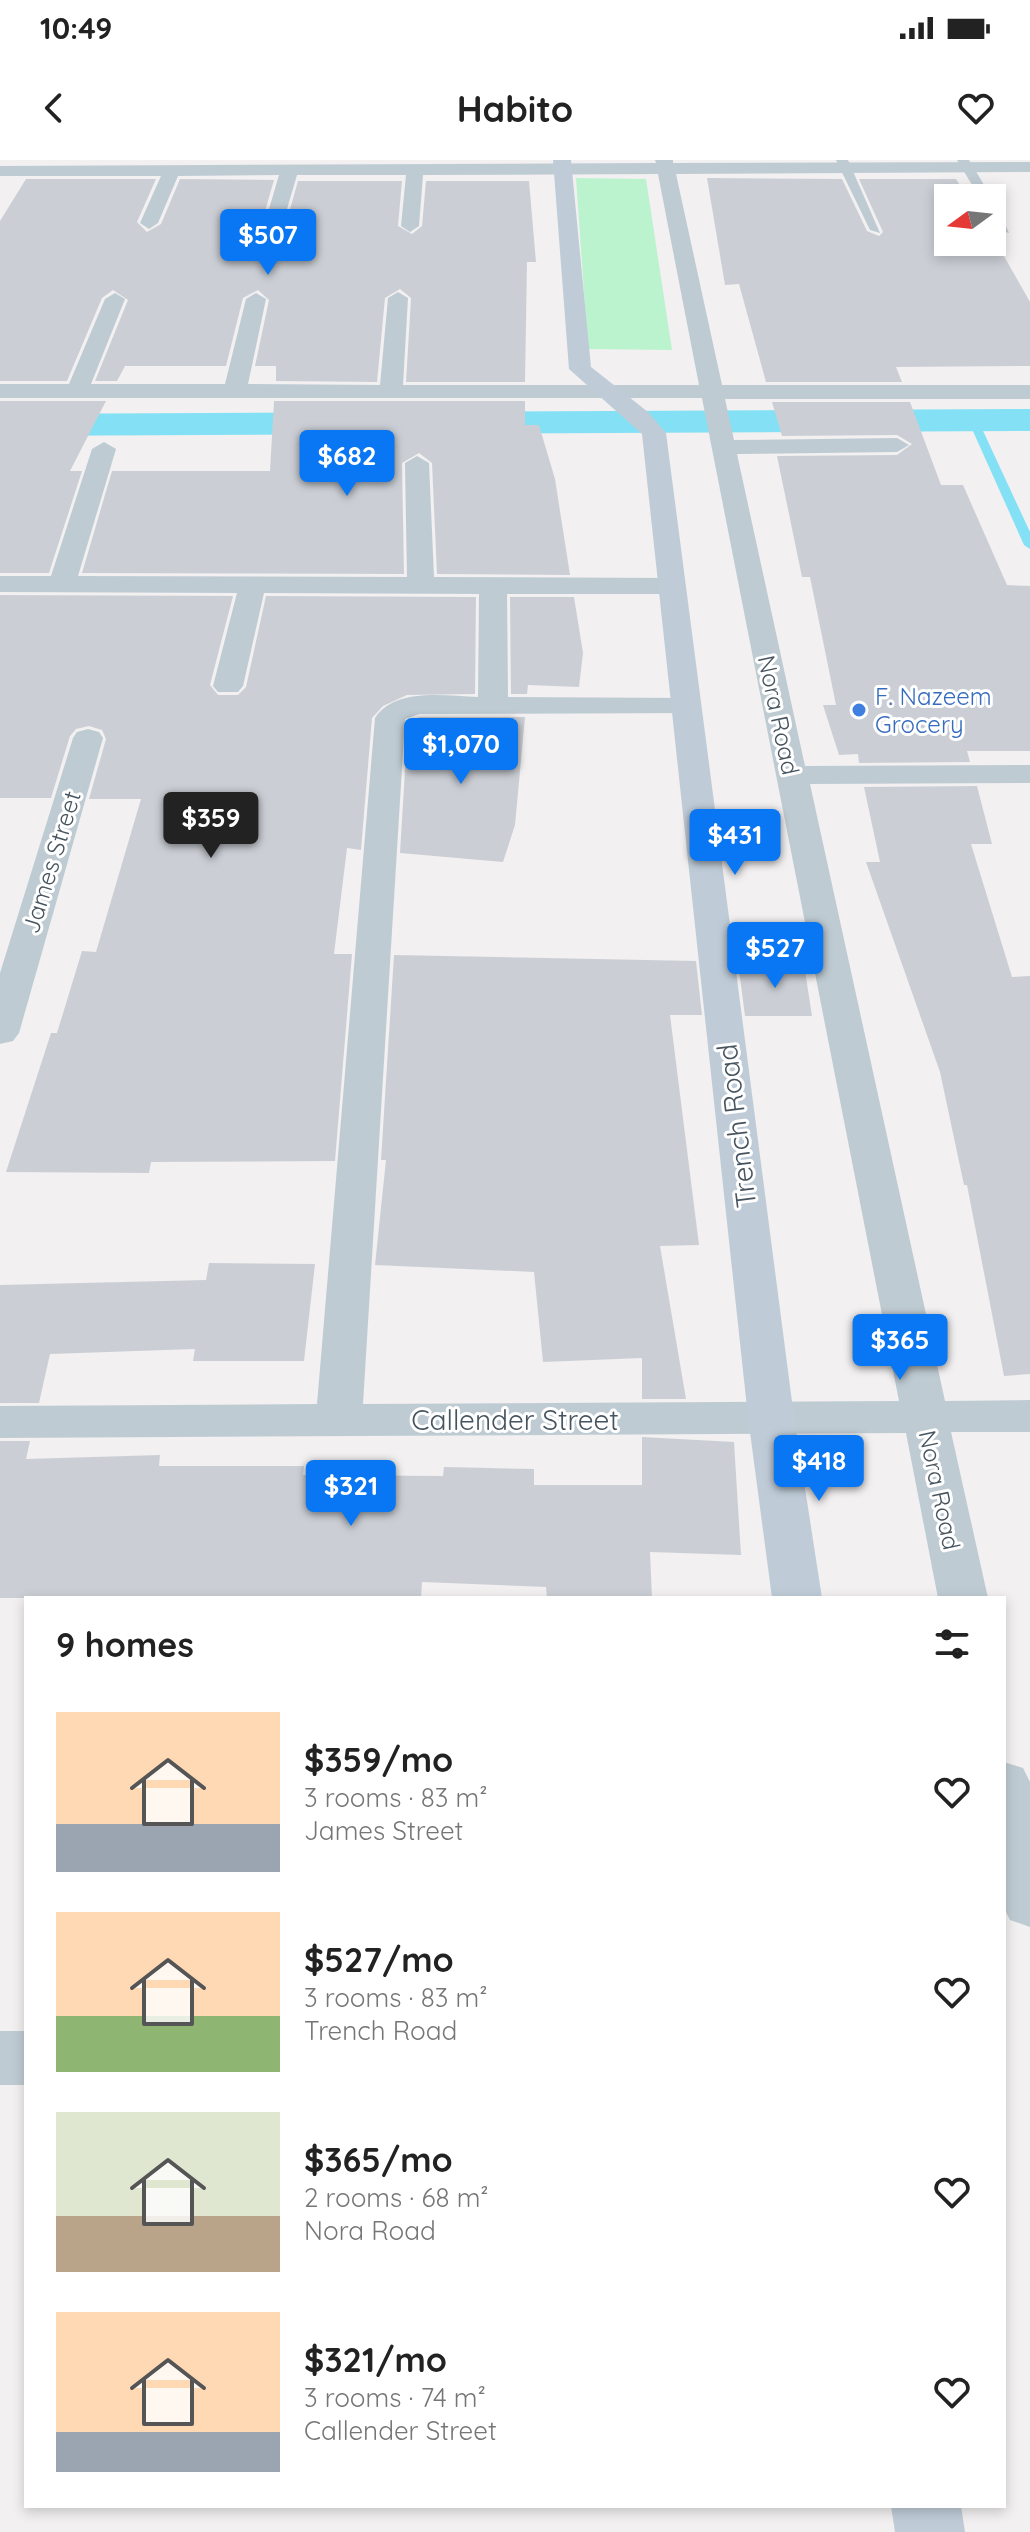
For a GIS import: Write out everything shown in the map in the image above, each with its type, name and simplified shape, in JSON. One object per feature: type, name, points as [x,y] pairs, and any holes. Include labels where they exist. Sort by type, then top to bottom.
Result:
[{"type":"street","points":[[0,171],[415,169],[562,164],[965,164],[1030,167]]},
{"type":"street","name":"Trench Road","points":[[562,164],[580,369],[640,417],[654,433],[771,1417],[797,1596]]},
{"type":"street","name":"Nora Road","points":[[665,164],[963,1596]]},
{"type":"street","points":[[410,226],[415,169]]},
{"type":"street","points":[[149,223],[172,170]]},
{"type":"street","points":[[273,226],[290,170]]},
{"type":"street","points":[[391,391],[398,298]]},
{"type":"street","points":[[77,391],[115,299]]},
{"type":"street","points":[[235,391],[256,299]]},
{"type":"street","points":[[0,391],[1030,392]]},
{"type":"street","points":[[723,447],[897,445]]},
{"type":"street","points":[[62,584],[104,449]]},
{"type":"street","points":[[417,463],[421,586]]},
{"type":"street","points":[[228,686],[253,583]]},
{"type":"street","points":[[0,584],[671,586]]},
{"type":"street","points":[[493,586],[493,705]]},
{"type":"street","points":[[339,1420],[386,726],[397,710],[407,707],[685,707]]},
{"type":"street","name":"James Street","points":[[0,1033],[88,738]]},
{"type":"street","points":[[791,775],[1030,774]]},
{"type":"street","name":"Callender Street","points":[[0,1422],[1030,1416]]},
{"type":"street","points":[[1006,1793],[1030,1903]]},
{"type":"street","points":[[0,2058],[24,2058]]},
{"type":"street","points":[[926,2508],[930,2532]]},
{"type":"lane","points":[[844,164],[876,230]]},
{"type":"lane","points":[[965,164],[977,184]]},
{"type":"green space","points":[[576,178],[646,179],[672,350],[588,349]]},
{"type":"building","points":[[707,178],[842,179],[867,231],[879,236],[883,232],[859,179],[956,179],[959,184],[934,184],[934,256],[1004,256],[1030,302],[1030,366],[896,367],[902,382],[766,382],[739,284],[725,285]]},
{"type":"building","points":[[26,179],[156,179],[137,222],[147,232],[161,224],[180,179],[274,180],[261,225],[271,234],[285,227],[298,181],[402,181],[398,226],[412,234],[422,226],[426,181],[529,181],[536,262],[527,262],[525,382],[406,382],[411,298],[400,289],[385,298],[377,382],[276,381],[276,366],[255,366],[269,300],[258,290],[243,298],[226,366],[125,366],[117,381],[95,381],[128,300],[113,290],[102,298],[67,381],[0,381],[0,221]]},
{"type":"building","points":[[0,401],[106,401],[70,471],[82,471],[49,573],[0,573]]},
{"type":"building","points":[[274,401],[525,401],[525,425],[539,425],[555,479],[570,575],[437,574],[432,463],[419,453],[402,463],[404,574],[82,573],[112,471],[270,471]]},
{"type":"building","points":[[772,402],[910,402],[941,485],[963,485],[1007,585],[1030,586],[1030,751],[967,751],[970,762],[859,763],[858,754],[839,755],[823,705],[836,705],[810,577],[802,577],[777,456],[897,455],[912,444],[897,435],[782,436]]},
{"type":"building","points":[[0,595],[233,596],[210,685],[218,695],[238,695],[246,687],[266,596],[476,597],[475,694],[407,695],[383,706],[372,718],[361,850],[347,848],[334,954],[352,954],[335,1161],[151,1162],[149,1173],[6,1172],[51,1033],[57,1033],[82,951],[96,952],[141,799],[89,799],[106,739],[102,730],[89,726],[76,729],[70,736],[51,798],[0,798]]},
{"type":"building","points":[[510,597],[574,597],[583,653],[579,687],[528,685],[527,694],[511,694]]},
{"type":"building","points":[[420,717],[525,717],[515,825],[503,862],[400,853],[408,721]]},
{"type":"building","points":[[977,786],[992,844],[971,844],[1012,977],[1030,976],[1030,1374],[1004,1376],[967,1185],[964,1185],[940,1072],[866,862],[880,862],[864,787]]},
{"type":"building","points":[[394,955],[696,961],[702,1015],[670,1015],[699,1245],[660,1246],[686,1399],[642,1399],[642,1358],[543,1362],[534,1272],[375,1265],[386,1160],[381,1160]]},
{"type":"building","points":[[738,962],[804,964],[812,1016],[745,1016]]},
{"type":"building","points":[[209,1263],[315,1264],[304,1361],[193,1361],[195,1349],[50,1354],[39,1403],[0,1403],[0,1285],[206,1280]]},
{"type":"building","points":[[642,1437],[734,1442],[741,1555],[650,1552],[652,1596],[547,1596],[546,1587],[422,1582],[421,1596],[0,1598],[0,1441],[30,1441],[26,1459],[160,1455],[159,1466],[304,1466],[303,1475],[443,1476],[444,1467],[534,1469],[534,1485],[642,1485]]},
{"type":"waterway","points":[[973,420],[1030,545]]},
{"type":"waterway","points":[[0,425],[1030,420]]},
{"type":"place","name":"F. Nazeem Grocery","points":[[859,710]]}]
